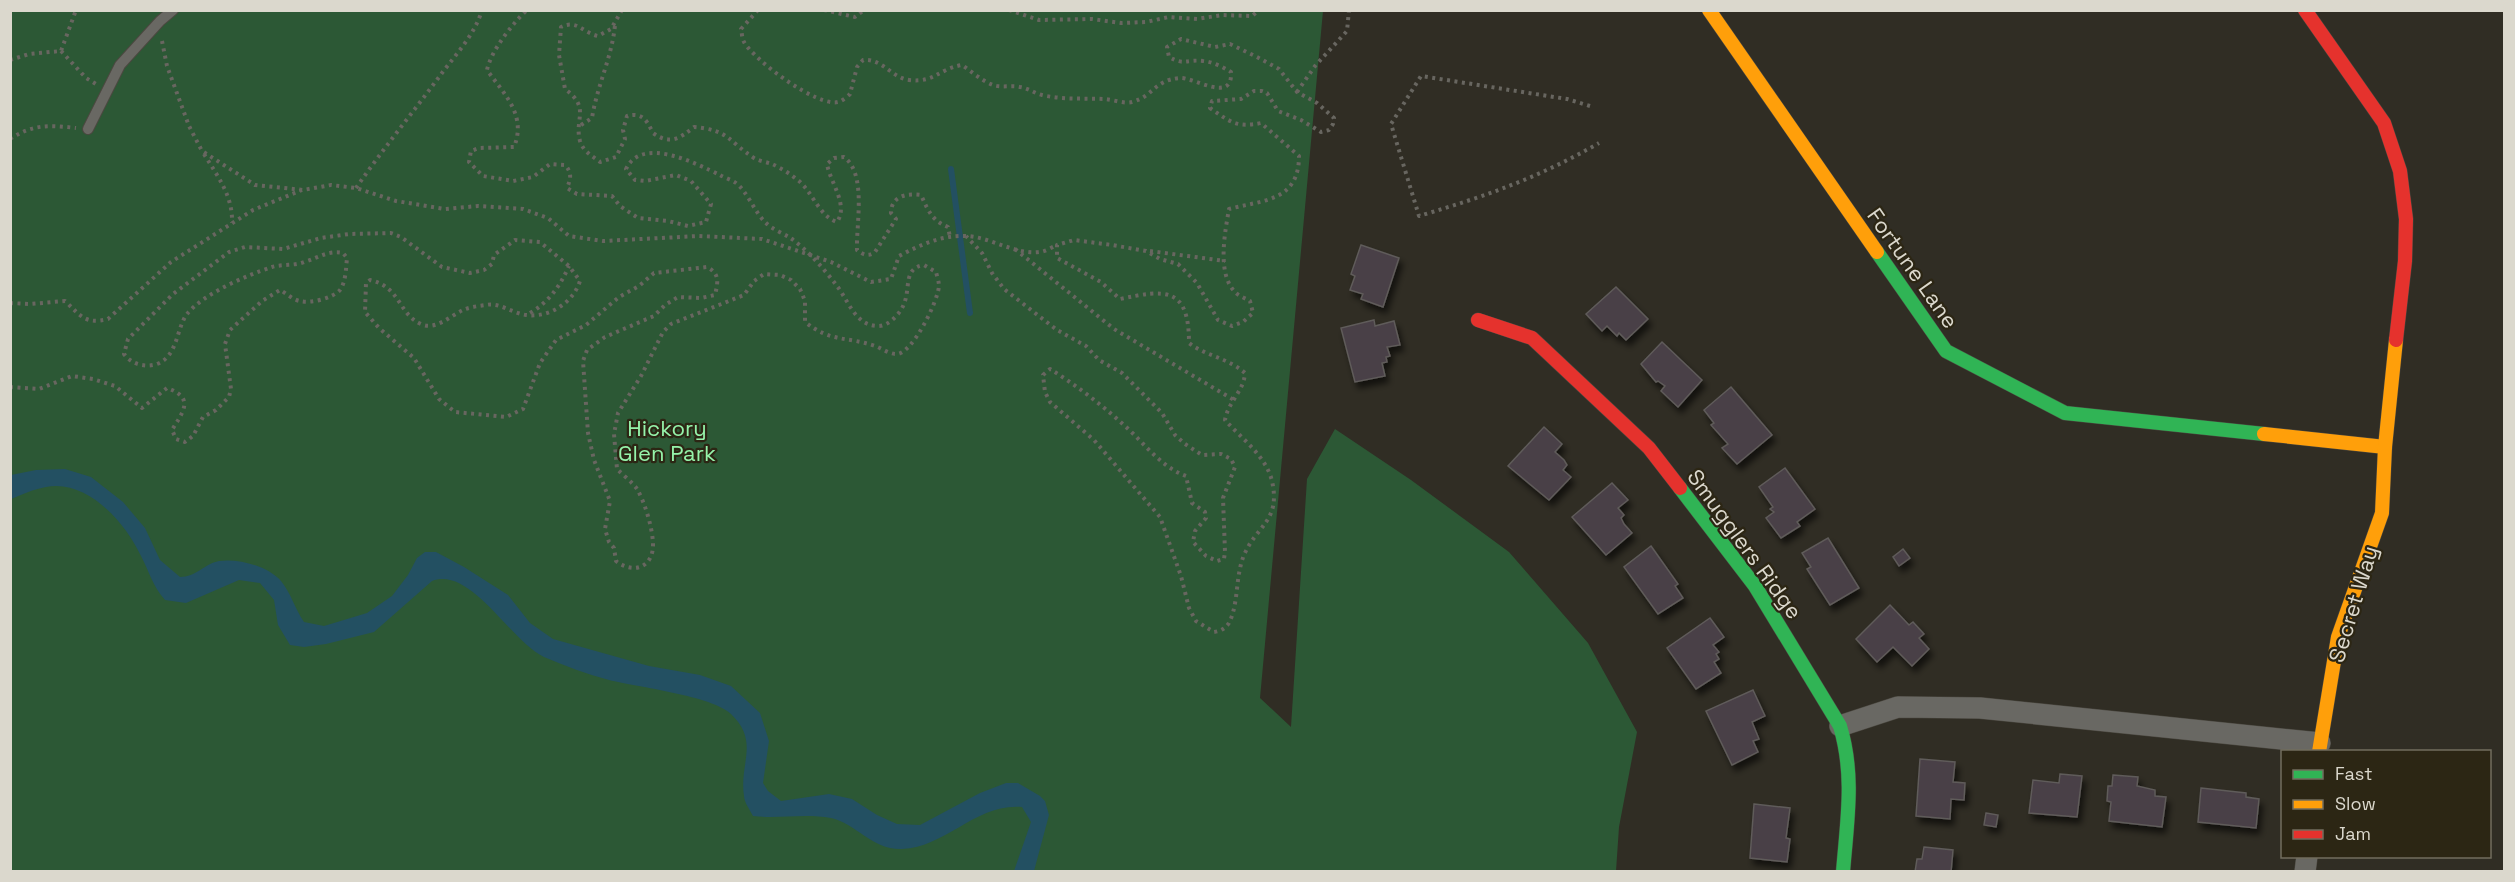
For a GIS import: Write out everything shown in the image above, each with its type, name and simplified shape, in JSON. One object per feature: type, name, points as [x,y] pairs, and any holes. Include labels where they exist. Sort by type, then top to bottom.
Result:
[{"type":"street","name":"Fortune Lane","points":[[1708,10],[1946,351],[2065,413],[2385,447]]},
{"type":"street","name":"Secret Way","points":[[1840,726],[1898,707],[1980,708],[2319,747],[2338,637],[2382,513],[2385,447],[2405,261],[2406,219],[2400,171],[2384,123],[2305,10]]},
{"type":"street","name":"Smugglers Ridge","points":[[1478,320],[1532,338],[1649,448],[1755,586],[1840,726],[1848,752],[1850,788],[1843,872]]},
{"type":"lane","points":[[88,129],[120,65],[173,10]]},
{"type":"path","points":[[61,51],[76,10]]},
{"type":"path","points":[[356,188],[376,158],[404,126],[468,39],[482,10]]},
{"type":"path","points":[[10,387],[39,389],[72,376],[93,379],[115,386],[142,408],[167,388],[177,392],[184,402],[184,414],[172,430],[176,439],[185,442],[193,436],[203,417],[216,410],[229,397],[231,389],[225,344],[230,330],[262,301],[280,290],[298,301],[306,302],[327,297],[340,290],[346,271],[347,258],[343,253],[335,251],[302,263],[273,267],[206,297],[188,313],[180,326],[170,354],[158,364],[145,366],[127,358],[124,354],[128,339],[173,294],[229,252],[245,248],[283,249],[321,238],[349,234],[391,233],[402,237],[442,267],[470,273],[484,270],[492,264],[494,255],[515,240],[540,242],[569,266],[580,281],[573,298],[555,310],[527,315],[491,304],[465,309],[433,326],[422,325],[411,317],[393,292],[379,282],[370,280],[366,283],[365,312],[379,328],[414,358],[439,399],[455,412],[506,417],[523,409],[540,363],[556,340],[586,326],[619,297],[639,286],[654,273],[697,266],[707,267],[715,271],[718,280],[715,295],[701,298],[678,297],[654,316],[596,343],[587,350],[584,361],[588,433],[594,460],[610,501],[605,529],[609,542],[614,548],[616,561],[631,569],[641,567],[649,560],[653,544],[644,508],[636,488],[617,469],[614,434],[618,413],[641,376],[663,332],[671,324],[744,295],[754,281],[764,274],[780,275],[791,280],[800,289],[805,301],[805,322],[820,333],[832,338],[874,346],[896,354],[904,352],[925,323],[939,285],[936,272],[924,265],[912,270],[907,280],[905,301],[898,314],[889,323],[878,327],[866,324],[855,315],[837,286],[811,257],[791,238],[767,225],[738,184],[700,165],[673,156],[652,153],[636,157],[627,169],[636,180],[645,181],[676,175],[691,181],[711,204],[706,222],[688,226],[638,218],[620,206],[612,196],[577,194],[567,188],[571,179],[570,170],[565,165],[550,164],[533,177],[513,181],[483,176],[469,162],[471,151],[479,147],[514,147],[517,139],[517,112],[487,70],[490,58],[516,21],[527,10]]},
{"type":"path","points":[[621,10],[611,29],[598,36],[592,35],[577,24],[568,23],[561,27],[559,55],[565,89],[576,97],[581,114],[580,141],[587,153],[600,162],[616,158],[625,139],[623,130],[627,116],[641,115],[646,119],[653,133],[670,141],[680,139],[694,127],[713,129],[728,136],[755,158],[774,165],[800,182],[829,218],[837,222],[841,215],[842,204],[830,178],[827,164],[834,158],[844,158],[851,163],[857,176],[857,250],[864,255],[870,256],[875,252],[896,219],[891,213],[891,208],[901,196],[909,194],[921,195],[931,216],[938,224],[948,227],[948,235],[951,237]]},
{"type":"path","points":[[758,10],[741,29],[743,41],[759,61],[772,71],[822,100],[838,102],[850,94],[857,67],[863,60],[871,59],[906,80],[927,81],[945,70],[962,65],[993,85],[1021,87],[1040,95],[1070,100],[1104,99],[1131,103],[1147,95],[1162,81],[1182,77],[1197,80],[1207,87],[1218,88],[1227,85],[1231,72],[1225,68],[1202,60],[1185,63],[1169,57],[1167,46],[1181,39],[1215,47],[1230,44],[1279,69],[1297,92],[1334,118],[1334,124],[1329,130],[1321,132],[1301,120],[1278,111],[1267,93],[1262,91],[1254,91],[1242,99],[1212,101],[1210,108],[1231,123],[1246,126],[1261,123],[1299,156],[1299,168],[1291,186],[1280,196],[1229,209],[1222,251],[1228,282],[1235,293],[1250,301],[1253,313],[1243,322],[1232,326],[1218,320],[1197,283],[1178,264],[1160,259],[1146,251]]},
{"type":"path","points":[[824,10],[855,16],[864,10]]},
{"type":"path","points":[[1009,10],[1039,20],[1092,19],[1121,23],[1146,22],[1169,17],[1197,19],[1222,15],[1252,16],[1259,10]]},
{"type":"path","points":[[1297,92],[1314,66],[1347,31],[1349,10]]},
{"type":"path","points":[[160,21],[167,66],[189,126],[226,189],[233,208],[232,224]]},
{"type":"path","points":[[580,126],[592,118],[595,99],[612,48],[615,22]]},
{"type":"path","points":[[10,60],[29,54],[61,51]]},
{"type":"path","points":[[61,51],[86,78],[107,90]]},
{"type":"path","points":[[1590,106],[1567,99],[1421,76],[1391,123],[1419,216],[1496,193],[1559,166],[1599,143]]},
{"type":"path","points":[[10,139],[27,128],[58,126],[88,129]]},
{"type":"path","points":[[202,151],[255,185],[303,190]]},
{"type":"path","points":[[10,303],[65,301],[87,321],[97,322],[108,319],[171,262],[254,210],[303,190],[331,185],[356,188],[419,206],[445,209],[478,206],[523,209],[548,218],[569,236],[620,241],[699,236],[762,239],[831,262],[871,282],[891,279],[899,256],[925,242],[966,236],[1040,252],[1074,240],[1225,261]]},
{"type":"path","points":[[966,236],[982,253],[992,273],[1004,289],[1032,308],[1057,330],[1086,346],[1100,360],[1122,373],[1162,413],[1175,435],[1185,444],[1202,455],[1221,454],[1231,459],[1235,467],[1223,498],[1225,552],[1224,559],[1217,561],[1206,556],[1193,542],[1195,531],[1206,518],[1205,512],[1192,503],[1186,476],[1174,472],[1124,425],[1068,380],[1050,369],[1043,375],[1044,392],[1050,402],[1094,440],[1160,517],[1171,545],[1189,608],[1196,621],[1214,632],[1221,630],[1228,625],[1233,613],[1236,582],[1244,556],[1252,540],[1267,524],[1274,507],[1272,482],[1265,461],[1225,420],[1226,413],[1244,385],[1245,373],[1236,364],[1197,349],[1189,342],[1189,323],[1184,306],[1168,293],[1148,292],[1120,299],[1101,282],[1057,258],[1057,245]]},
{"type":"path","points":[[1014,248],[1114,329],[1234,400]]},
{"type":"path","points":[[527,315],[540,308],[559,287],[569,266]]},
{"type":"green space","name":"Hickory Glen Park","points":[[10,11],[1323,11],[1260,698],[1291,727],[1307,479],[1335,429],[1411,480],[1509,552],[1588,643],[1637,732],[1619,827],[1616,871],[11,871]]},
{"type":"water","points":[[65,469],[91,477],[123,502],[145,528],[160,560],[180,577],[191,575],[209,565],[227,560],[261,567],[281,581],[304,622],[324,626],[367,613],[392,596],[408,575],[417,558],[425,552],[436,552],[508,595],[530,623],[553,639],[649,666],[700,675],[731,686],[760,713],[769,741],[763,783],[768,791],[781,801],[829,794],[852,799],[877,815],[897,824],[920,825],[980,793],[1006,783],[1018,783],[1045,801],[1049,815],[1034,871],[1014,871],[1031,822],[1022,807],[990,812],[933,841],[902,849],[882,845],[831,818],[753,816],[744,796],[747,744],[745,734],[731,714],[722,708],[692,697],[609,680],[544,657],[531,649],[476,594],[461,584],[447,579],[432,581],[374,632],[304,647],[290,645],[278,625],[274,600],[260,583],[239,580],[186,603],[165,600],[125,530],[115,517],[90,496],[61,486],[41,488],[11,499],[11,475],[36,470]]},
{"type":"building","points":[[1361,245],[1399,258],[1383,307],[1361,299],[1363,294],[1350,290],[1355,276],[1351,274]]},
{"type":"building","points":[[1616,287],[1648,319],[1626,340],[1619,333],[1617,336],[1607,326],[1602,331],[1586,314]]},
{"type":"building","points":[[1374,320],[1375,326],[1394,321],[1400,345],[1387,347],[1390,356],[1386,357],[1387,362],[1382,363],[1385,376],[1355,382],[1341,328]]},
{"type":"building","points":[[1662,342],[1702,380],[1678,407],[1661,391],[1665,386],[1656,382],[1641,364]]},
{"type":"building","points":[[1731,387],[1772,435],[1737,464],[1722,448],[1728,444],[1711,425],[1714,423],[1704,410]]},
{"type":"building","points":[[1544,427],[1562,444],[1555,452],[1564,460],[1567,465],[1563,470],[1571,477],[1549,500],[1508,466]]},
{"type":"building","points":[[1785,468],[1815,509],[1797,522],[1800,526],[1781,538],[1766,518],[1774,512],[1770,509],[1773,507],[1759,487]]},
{"type":"building","points":[[1612,483],[1628,500],[1618,508],[1624,515],[1621,518],[1624,524],[1632,533],[1606,555],[1572,517]]},
{"type":"building","points":[[1828,538],[1859,588],[1830,605],[1807,569],[1811,567],[1802,553]]},
{"type":"building","points":[[1651,546],[1678,584],[1675,586],[1683,598],[1658,614],[1624,567]]},
{"type":"building","points":[[1903,549],[1910,558],[1899,566],[1893,557]]},
{"type":"building","points":[[1890,605],[1909,625],[1913,622],[1924,634],[1919,638],[1929,649],[1912,666],[1893,647],[1877,662],[1856,639]]},
{"type":"building","points":[[1710,618],[1724,637],[1713,645],[1719,652],[1716,654],[1719,659],[1714,662],[1721,673],[1696,689],[1667,648]]},
{"type":"building","points":[[1753,690],[1765,716],[1752,722],[1759,739],[1753,741],[1758,752],[1732,765],[1706,711]]},
{"type":"building","points":[[1920,759],[1955,762],[1953,782],[1965,783],[1964,800],[1951,799],[1950,819],[1916,816]]},
{"type":"building","points":[[2060,774],[2082,776],[2077,817],[2029,813],[2033,780],[2059,783]]},
{"type":"building","points":[[2113,775],[2138,777],[2137,786],[2155,790],[2155,796],[2166,797],[2162,827],[2109,821],[2111,802],[2107,801],[2108,786],[2112,786]]},
{"type":"building","points":[[2201,788],[2246,793],[2246,797],[2259,799],[2256,828],[2198,822]]},
{"type":"building","points":[[1754,804],[1790,808],[1786,838],[1790,839],[1787,862],[1750,858]]},
{"type":"building","points":[[1986,813],[1998,815],[1996,827],[1984,825]]},
{"type":"building","points":[[1924,847],[1953,850],[1951,872],[1915,872],[1917,859],[1922,859]]},
{"type":"waterway","points":[[951,169],[970,313]]},
{"type":"traffic: fast","points":[[1877,252],[1946,351],[2065,413],[2264,434]]},
{"type":"traffic: fast","points":[[1680,488],[1755,586],[1840,726],[1845,745],[1849,781],[1843,872]]},
{"type":"traffic: slow","points":[[1709,10],[1877,252]]},
{"type":"traffic: slow","points":[[2319,750],[2338,637],[2382,513],[2385,447],[2396,340]]},
{"type":"traffic: slow","points":[[2264,434],[2385,447]]},
{"type":"traffic: jam","points":[[2305,10],[2384,123],[2400,171],[2406,219],[2405,261],[2396,340]]},
{"type":"traffic: jam","points":[[1478,320],[1532,338],[1649,448],[1680,488]]}]
